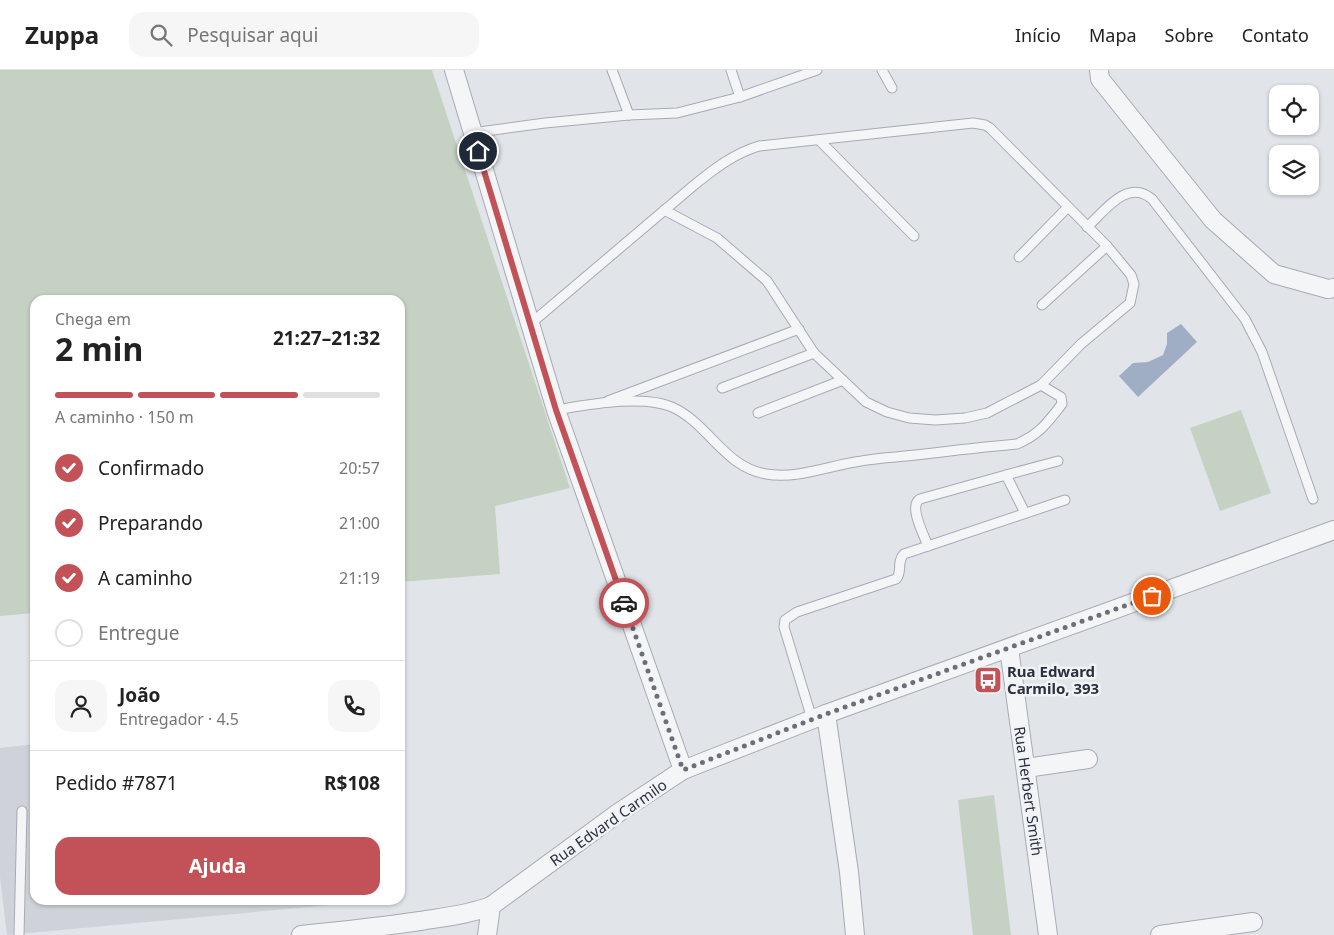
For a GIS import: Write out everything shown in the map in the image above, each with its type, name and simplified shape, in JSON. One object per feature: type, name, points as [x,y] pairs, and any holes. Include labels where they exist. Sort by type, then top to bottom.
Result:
[{"type":"street","points":[[454,70],[556,410],[683,770]]},
{"type":"street","points":[[1099,70],[1100,79],[1213,220],[1274,274],[1328,289],[1334,288]]},
{"type":"street","name":"Rua Edvard Carmilo","points":[[301,935],[388,926],[468,914],[491,906],[618,813],[683,770],[819,717],[1334,530]]},
{"type":"street","name":"Rua Herbert Smith","points":[[1009,648],[1048,935]]},
{"type":"street","points":[[819,717],[849,872],[855,935]]},
{"type":"street","points":[[1026,768],[1088,759]]},
{"type":"street","points":[[487,935],[491,906]]},
{"type":"street","points":[[1160,935],[1253,922]]},
{"type":"lane","points":[[612,70],[629,115]]},
{"type":"lane","points":[[731,70],[740,96]]},
{"type":"lane","points":[[472,133],[545,123],[629,115],[677,113],[740,96],[817,70]]},
{"type":"lane","points":[[882,70],[892,88]]},
{"type":"lane","points":[[529,325],[664,210],[717,166],[745,150],[759,146],[962,124],[985,125],[1107,246],[1132,275],[1134,284],[1130,303],[1081,344],[1041,385],[987,414],[935,420],[908,418],[887,412],[866,402],[814,353],[767,281],[717,238],[664,210]]},
{"type":"lane","points":[[819,140],[914,236]]},
{"type":"lane","points":[[1087,227],[1124,193],[1139,192],[1152,199],[1245,319],[1262,352],[1313,499]]},
{"type":"lane","points":[[1019,257],[1067,208]]},
{"type":"lane","points":[[1042,305],[1107,246]]},
{"type":"lane","points":[[601,403],[799,329]]},
{"type":"lane","points":[[722,388],[814,353]]},
{"type":"lane","points":[[758,414],[843,380]]},
{"type":"lane","points":[[556,410],[601,403],[658,402],[673,407],[687,416],[737,463],[764,474],[780,476],[856,462],[1017,444],[1031,438],[1042,430],[1062,404],[1061,397],[1041,385]]},
{"type":"lane","points":[[928,546],[914,509],[917,500],[1058,461]]},
{"type":"lane","points":[[1006,475],[1025,513]]},
{"type":"lane","points":[[819,717],[784,627],[785,620],[797,612],[896,579],[899,576],[901,556],[1064,500]]},
{"type":"lane","points":[[19,935],[22,810]]},
{"type":"shaded area","points":[[30,745],[30,905],[330,905],[7,935],[0,877],[0,748]]},
{"type":"green space","points":[[0,70],[432,70],[570,488],[495,506],[500,574],[405,582],[405,295],[30,295],[30,613],[0,616]]},
{"type":"green space","points":[[1241,410],[1271,493],[1220,511],[1190,428]]},
{"type":"green space","points":[[994,795],[1011,935],[973,935],[958,800]]},
{"type":"water","points":[[1181,324],[1197,342],[1138,397],[1119,376],[1133,363],[1148,362],[1163,355],[1167,344],[1167,333]]},
{"type":"way so far","points":[[624,603],[683,770],[826,714],[1152,596]]},
{"type":"place","name":"Rua Edward Carmilo, 393","points":[[988,680]]},
{"type":"route","points":[[478,151],[556,410],[624,603]]}]
